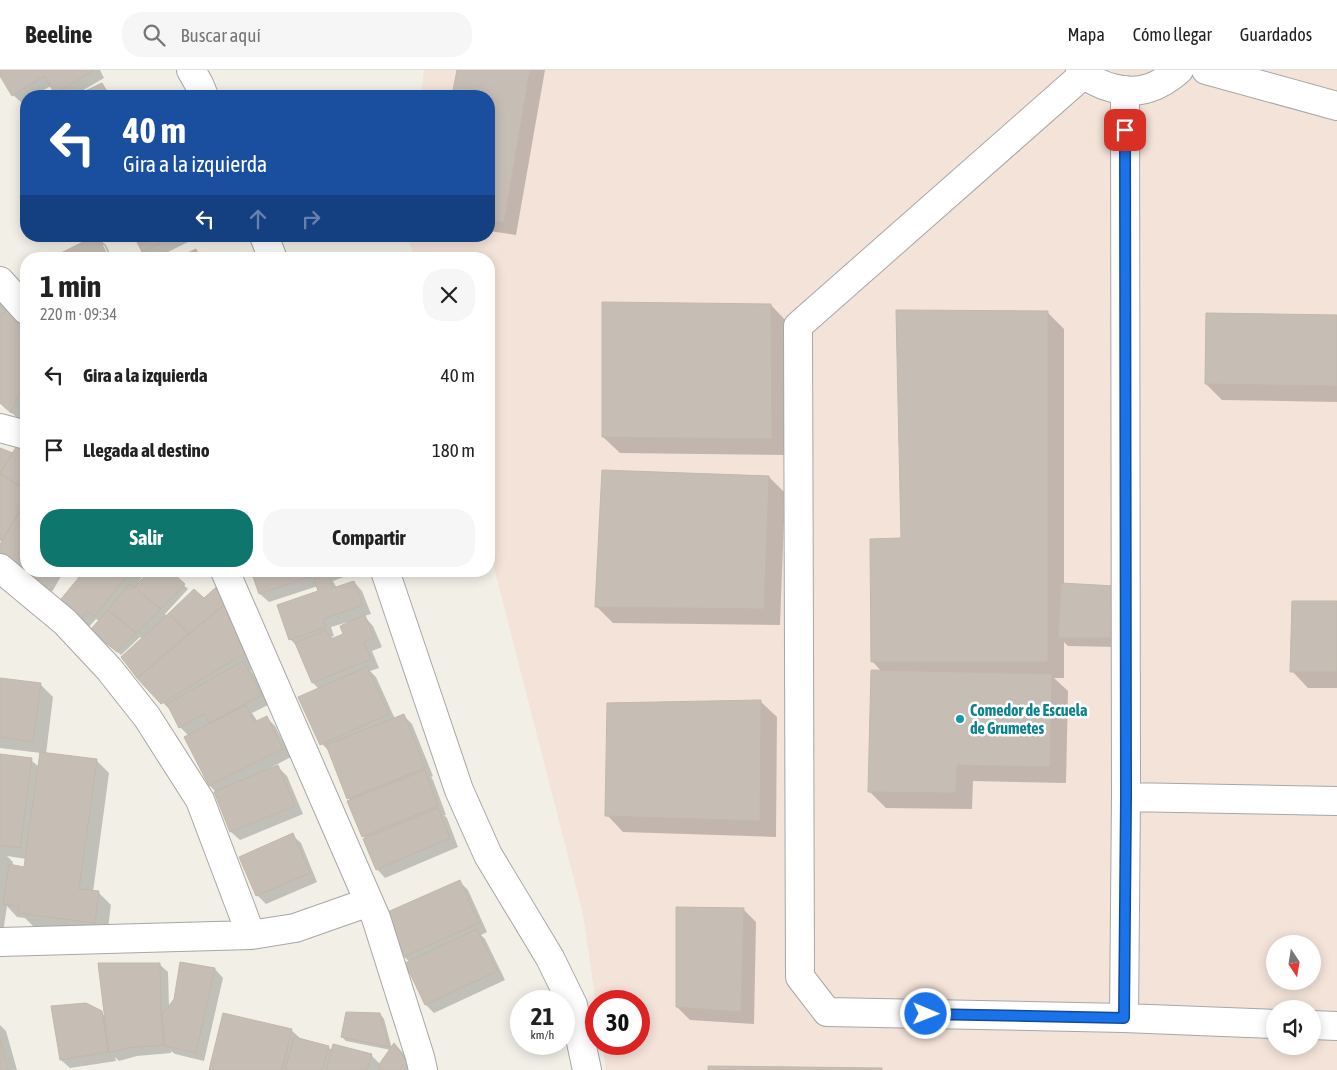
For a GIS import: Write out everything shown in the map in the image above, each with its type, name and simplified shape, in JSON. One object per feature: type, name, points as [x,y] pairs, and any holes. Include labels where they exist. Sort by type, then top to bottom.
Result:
[{"type":"street","points":[[191,70],[202,90]]},
{"type":"street","points":[[1179,70],[1168,79],[1148,88],[1125,90],[1103,85],[1082,72],[798,326],[800,977],[827,1012],[1124,1018],[1266,1024]]},
{"type":"street","points":[[1206,70],[1337,106]]},
{"type":"street","points":[[1124,1018],[1126,798],[1125,90]]},
{"type":"street","points":[[0,280],[20,303]]},
{"type":"street","points":[[0,428],[20,433]]},
{"type":"street","points":[[0,568],[65,622],[109,669],[147,717],[200,800],[251,935]]},
{"type":"street","points":[[228,577],[376,918],[423,1070]]},
{"type":"street","points":[[387,577],[459,790],[488,855],[550,958],[573,1004],[587,1070]]},
{"type":"street","points":[[1126,798],[1337,801]]},
{"type":"street","points":[[0,942],[251,935],[295,928],[369,902]]},
{"type":"street","points":[[1321,1025],[1337,1026]]},
{"type":"shaded area","points":[[424,70],[1337,70],[1337,1070],[606,1070],[604,1055],[650,1055],[650,990],[594,990],[583,914],[495,571],[495,252],[412,252],[410,242],[495,242],[495,90],[422,90]]},
{"type":"building","points":[[0,70],[94,70],[62,90],[53,90],[44,76],[12,96],[0,76]]},
{"type":"building","points":[[457,70],[530,70],[504,223],[495,221],[495,90],[453,90]]},
{"type":"building","points":[[102,83],[106,90],[87,90]]},
{"type":"building","points":[[83,242],[101,242],[106,252],[63,252]]},
{"type":"building","points":[[137,242],[162,242],[142,252]]},
{"type":"building","points":[[602,302],[771,304],[772,439],[602,437]]},
{"type":"building","points":[[9,308],[20,318],[20,392],[11,413],[0,403],[0,316]]},
{"type":"building","points":[[896,310],[1048,311],[1048,662],[871,662],[870,539],[901,538]]},
{"type":"building","points":[[1206,313],[1337,315],[1337,386],[1205,384]]},
{"type":"building","points":[[19,442],[20,442],[20,486],[0,474]]},
{"type":"building","points":[[0,448],[13,453],[0,472]]},
{"type":"building","points":[[602,470],[769,476],[764,609],[595,607]]},
{"type":"building","points":[[0,474],[20,486],[20,511],[3,539],[0,538]]},
{"type":"building","points":[[20,511],[20,569],[0,558],[0,544]]},
{"type":"building","points":[[79,577],[126,577],[94,617],[87,611],[79,621],[57,604]]},
{"type":"building","points":[[144,577],[177,577],[185,584],[161,609],[134,587]]},
{"type":"building","points":[[253,577],[310,577],[259,594]]},
{"type":"building","points":[[329,577],[333,588],[354,581],[363,605],[323,619],[326,627],[289,640],[277,605],[318,591],[314,579]]},
{"type":"building","points":[[222,582],[231,599],[189,634],[169,613],[194,589],[204,598]]},
{"type":"building","points":[[1061,583],[1114,586],[1111,638],[1058,638]]},
{"type":"building","points":[[129,584],[161,609],[136,633],[108,610]]},
{"type":"building","points":[[231,599],[256,646],[161,704],[137,678]]},
{"type":"building","points":[[1292,601],[1337,601],[1337,672],[1290,672]]},
{"type":"building","points":[[108,610],[136,633],[117,652],[90,630]]},
{"type":"building","points":[[169,613],[189,634],[137,678],[121,657]]},
{"type":"building","points":[[365,615],[374,638],[364,642],[371,659],[312,683],[295,643],[326,630],[331,639],[343,634],[340,626]]},
{"type":"building","points":[[243,661],[262,695],[209,723],[204,714],[179,728],[167,704]]},
{"type":"building","points":[[367,667],[389,714],[320,745],[298,697]]},
{"type":"building","name":"Comedor de Escuela de Grumetes","points":[[871,670],[1052,674],[1050,767],[957,765],[956,793],[868,792]]},
{"type":"building","points":[[0,678],[41,683],[33,742],[0,737]]},
{"type":"building","points":[[761,700],[760,821],[605,816],[607,703]]},
{"type":"building","points":[[246,705],[254,722],[267,716],[283,749],[209,786],[184,737]]},
{"type":"building","points":[[404,714],[425,768],[347,799],[326,745]]},
{"type":"building","points":[[40,752],[97,759],[79,889],[99,891],[95,923],[18,913],[19,907],[3,904],[9,864],[24,867]]},
{"type":"building","points":[[0,754],[32,758],[20,848],[0,845]]},
{"type":"building","points":[[278,765],[295,806],[230,832],[214,792]]},
{"type":"building","points":[[425,770],[438,806],[362,837],[347,801]]},
{"type":"building","points":[[438,808],[450,838],[376,870],[363,839]]},
{"type":"building","points":[[293,833],[310,873],[256,896],[239,857]]},
{"type":"building","points":[[460,880],[479,923],[403,957],[383,914]]},
{"type":"building","points":[[676,907],[744,908],[741,1012],[676,1007]]},
{"type":"building","points":[[477,929],[497,971],[425,1005],[405,963]]},
{"type":"building","points":[[180,962],[215,968],[196,1053],[165,1046],[162,1015],[174,999]]},
{"type":"building","points":[[98,963],[160,963],[163,1045],[127,1048],[109,1053]]},
{"type":"building","points":[[86,1003],[102,1011],[108,1052],[60,1060],[51,1006]]},
{"type":"building","points":[[346,1012],[380,1013],[389,1047],[341,1037]]},
{"type":"building","points":[[223,1013],[292,1029],[282,1070],[209,1070]]},
{"type":"building","points":[[294,1037],[329,1046],[322,1070],[285,1070]]},
{"type":"building","points":[[0,1039],[8,1070],[0,1070]]},
{"type":"building","points":[[394,1043],[411,1070],[379,1070],[380,1063]]},
{"type":"building","points":[[333,1044],[372,1054],[367,1070],[326,1070]]},
{"type":"building","points":[[708,1066],[882,1068],[882,1070],[708,1070]]},
{"type":"place","name":"Comedor de Escuela de Grumetes","points":[[960,719]]},
{"type":"route","points":[[926,1014],[1124,1018],[1126,798],[1125,130]]}]
